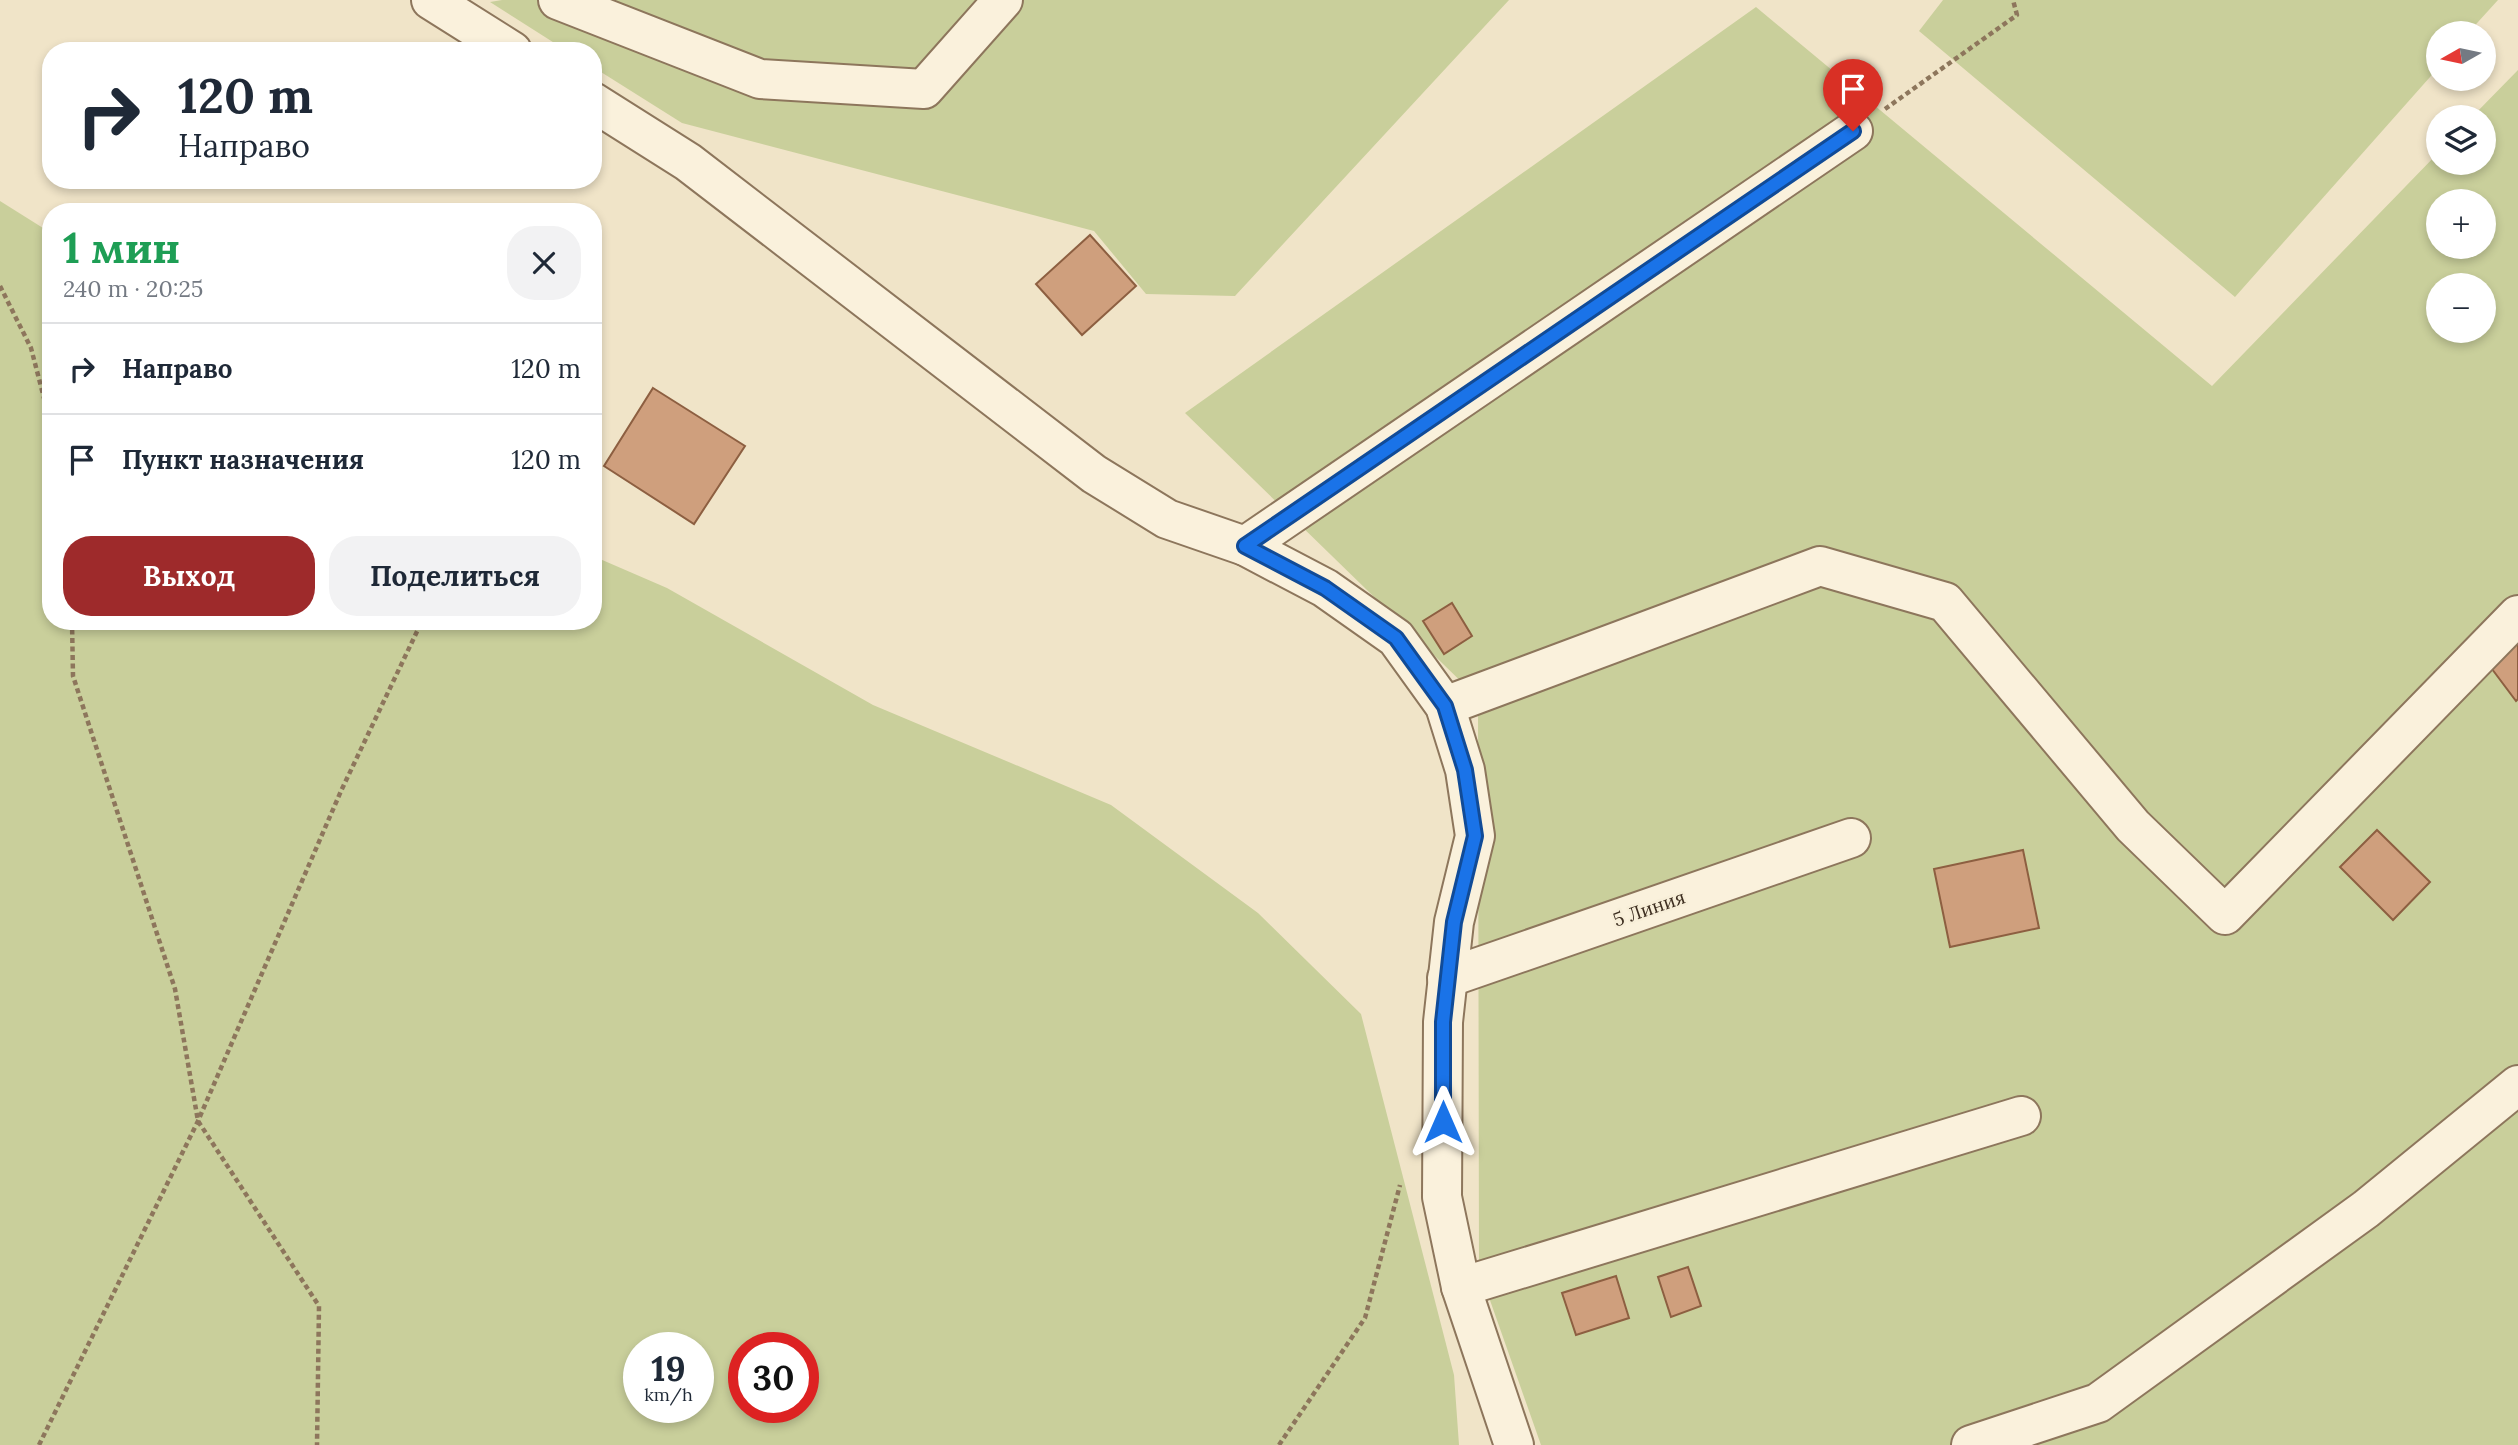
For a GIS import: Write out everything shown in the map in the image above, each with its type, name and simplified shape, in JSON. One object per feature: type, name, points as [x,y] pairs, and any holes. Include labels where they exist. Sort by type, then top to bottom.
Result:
[{"type":"street","points":[[431,0],[498,42]]},
{"type":"street","points":[[558,0],[760,79],[924,89],[1003,0]]},
{"type":"street","points":[[602,108],[688,162],[1094,474],[1167,520],[1245,546],[1325,588],[1396,638],[1445,706],[1465,770],[1475,836],[1454,922],[1443,1022],[1443,1198],[1461,1287],[1514,1445]]},
{"type":"street","points":[[1245,546],[1853,131]]},
{"type":"street","points":[[1445,706],[1820,566],[1945,602],[2133,826],[2225,915],[2518,615]]},
{"type":"street","name":"5 Линия","points":[[1447,978],[1851,838]]},
{"type":"street","points":[[1970,1445],[2098,1403],[2366,1209],[2518,1085]]},
{"type":"street","points":[[1461,1287],[2021,1115]]},
{"type":"path","points":[[1853,131],[2017,15],[2013,0]]},
{"type":"path","points":[[0,286],[31,348],[42,390]]},
{"type":"path","points":[[72,630],[73,676],[175,989],[198,1121],[319,1306],[317,1445]]},
{"type":"path","points":[[39,1445],[198,1121],[341,791],[418,630]]},
{"type":"path","points":[[1279,1445],[1365,1318],[1400,1184]]},
{"type":"green space","points":[[1509,0],[1235,296],[1146,294],[1094,231],[682,123],[602,73],[602,42],[553,42],[490,2]]},
{"type":"green space","points":[[1943,0],[2498,0],[2479,21],[2426,21],[2426,82],[2235,297],[1919,31]]},
{"type":"green space","points":[[1756,7],[2212,386],[2426,165],[2426,175],[2496,175],[2496,105],[2484,105],[2518,70],[2518,1445],[1541,1445],[1479,1269],[1478,698],[1185,413]]},
{"type":"green space","points":[[0,201],[42,227],[42,630],[602,630],[602,560],[667,588],[873,705],[1111,805],[1258,913],[1361,1014],[1454,1375],[1459,1445],[0,1445]]},
{"type":"building","points":[[1090,235],[1136,286],[1082,335],[1036,284]]},
{"type":"building","points":[[653,388],[745,446],[694,524],[604,466]]},
{"type":"building","points":[[1452,603],[1472,636],[1444,654],[1423,621]]},
{"type":"building","points":[[2518,636],[2518,699],[2516,701],[2486,661]]},
{"type":"building","points":[[2377,830],[2430,882],[2393,920],[2340,867]]},
{"type":"building","points":[[2023,850],[2039,928],[1950,947],[1934,869]]},
{"type":"building","points":[[1688,1267],[1701,1306],[1671,1317],[1658,1277]]},
{"type":"building","points":[[1616,1276],[1629,1318],[1576,1335],[1562,1293]]},
{"type":"route","points":[[1443,1122],[1443,1022],[1454,922],[1475,836],[1465,770],[1445,706],[1396,638],[1325,588],[1245,546],[1853,131]]}]
